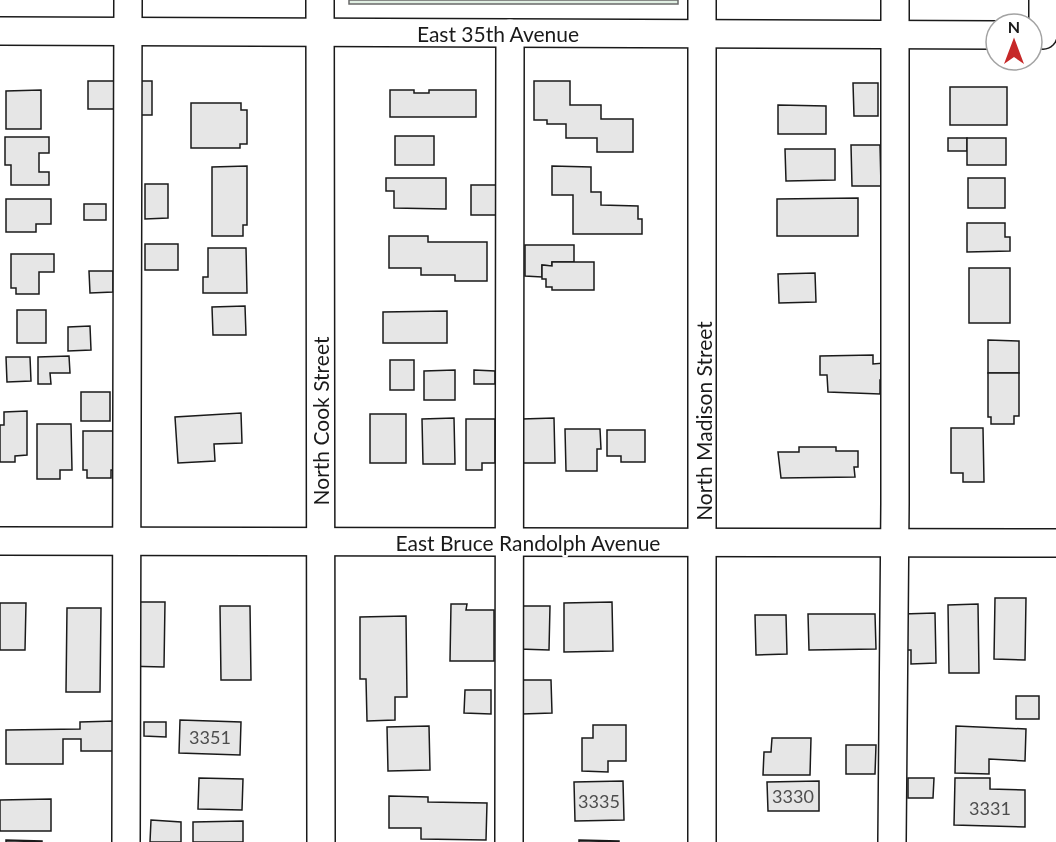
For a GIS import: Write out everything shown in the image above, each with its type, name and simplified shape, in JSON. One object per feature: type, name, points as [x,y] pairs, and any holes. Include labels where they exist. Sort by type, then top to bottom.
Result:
[{"type":"street","points":[[126,842],[128,0]]},
{"type":"street","name":"North Cook Street","points":[[320,0],[321,842]]},
{"type":"street","name":"North Madison Street","points":[[702,0],[702,842]]},
{"type":"street","points":[[892,842],[895,543],[895,0]]},
{"type":"street","name":"East 35th Avenue","points":[[0,31],[984,35]]},
{"type":"street","points":[[509,842],[510,33]]},
{"type":"street","name":"East Bruce Randolph Avenue","points":[[0,541],[1056,543]]},
{"type":"green space","points":[[349,0],[678,0],[678,4],[349,4]]},
{"type":"building","points":[[88,81],[114,81],[114,109],[88,109]]},
{"type":"building","points":[[138,81],[152,81],[152,115],[138,115]]},
{"type":"building","points":[[534,81],[570,81],[570,105],[601,105],[601,119],[633,119],[633,152],[597,152],[597,138],[566,138],[566,124],[547,124],[547,120],[534,120]]},
{"type":"building","points":[[853,83],[878,83],[878,116],[854,116]]},
{"type":"building","points":[[950,87],[1007,87],[1007,125],[950,125]]},
{"type":"building","points":[[41,90],[41,129],[6,129],[6,91]]},
{"type":"building","points":[[390,90],[414,90],[414,93],[429,93],[429,90],[476,90],[476,117],[390,117]]},
{"type":"building","points":[[191,103],[241,103],[241,110],[247,110],[247,144],[240,144],[240,148],[191,148]]},
{"type":"building","points":[[778,105],[826,106],[826,134],[778,134]]},
{"type":"building","points":[[395,136],[434,136],[434,165],[395,165]]},
{"type":"building","points":[[5,137],[49,137],[49,153],[39,153],[39,172],[49,172],[49,185],[11,185],[11,165],[5,165]]},
{"type":"building","points":[[948,138],[967,138],[967,151],[948,151]]},
{"type":"building","points":[[967,138],[1006,138],[1006,165],[967,165]]},
{"type":"building","points":[[851,145],[880,145],[881,186],[852,186]]},
{"type":"building","points":[[785,149],[835,149],[835,180],[786,181]]},
{"type":"building","points":[[247,166],[247,225],[243,225],[243,236],[212,236],[212,167]]},
{"type":"building","points":[[552,166],[591,167],[591,192],[601,192],[601,205],[638,206],[638,219],[642,219],[642,234],[573,234],[573,195],[552,195]]},
{"type":"building","points":[[386,178],[446,178],[446,209],[394,208],[394,191],[386,191]]},
{"type":"building","points":[[968,178],[1005,178],[1005,208],[968,208]]},
{"type":"building","points":[[145,184],[168,184],[168,218],[145,219]]},
{"type":"building","points":[[471,185],[496,185],[496,215],[471,215]]},
{"type":"building","points":[[858,198],[858,236],[777,236],[777,199]]},
{"type":"building","points":[[6,199],[51,199],[51,224],[36,224],[36,232],[6,232]]},
{"type":"building","points":[[84,204],[106,204],[106,220],[84,220]]},
{"type":"building","points":[[967,223],[1005,223],[1005,237],[1010,237],[1010,251],[967,252]]},
{"type":"building","points":[[389,236],[428,236],[428,242],[487,242],[487,281],[455,281],[455,275],[421,275],[421,268],[389,268]]},
{"type":"building","points":[[145,244],[178,244],[178,270],[145,270]]},
{"type":"building","points":[[525,245],[574,245],[574,262],[552,262],[552,266],[542,265],[542,277],[525,276]]},
{"type":"building","points":[[208,248],[246,248],[247,293],[203,293],[203,277],[208,277]]},
{"type":"building","points":[[11,254],[54,254],[54,272],[39,272],[39,294],[16,294],[16,288],[11,288]]},
{"type":"building","points":[[552,262],[594,262],[594,290],[552,290],[552,287],[546,287],[546,279],[542,279],[542,265],[552,266]]},
{"type":"building","points":[[969,268],[1010,268],[1010,323],[969,323]]},
{"type":"building","points":[[89,271],[113,271],[113,292],[90,293]]},
{"type":"building","points":[[815,273],[816,302],[779,303],[778,274]]},
{"type":"building","points":[[245,306],[246,335],[213,335],[212,307]]},
{"type":"building","points":[[17,310],[46,310],[46,343],[17,343]]},
{"type":"building","points":[[447,311],[447,343],[383,343],[383,312]]},
{"type":"building","points":[[90,326],[91,350],[68,351],[68,327]]},
{"type":"building","points":[[988,340],[1019,341],[1019,373],[988,373]]},
{"type":"building","points":[[873,355],[873,364],[884,363],[885,380],[880,380],[880,394],[828,392],[827,375],[820,375],[820,356]]},
{"type":"building","points":[[69,356],[70,373],[50,373],[51,384],[38,384],[38,357]]},
{"type":"building","points":[[6,357],[30,357],[31,381],[7,382]]},
{"type":"building","points":[[390,360],[414,360],[414,390],[390,390]]},
{"type":"building","points":[[455,370],[455,400],[424,400],[424,371]]},
{"type":"building","points":[[474,370],[495,371],[495,384],[474,384]]},
{"type":"building","points":[[988,373],[1019,373],[1019,416],[1014,416],[1014,424],[991,424],[991,417],[988,417]]},
{"type":"building","points":[[81,392],[110,392],[110,421],[81,421]]},
{"type":"building","points":[[27,411],[27,455],[15,456],[15,462],[0,462],[0,425],[4,425],[4,412]]},
{"type":"building","points":[[241,413],[242,443],[214,444],[215,461],[178,463],[175,417]]},
{"type":"building","points":[[370,414],[406,414],[406,463],[370,463]]},
{"type":"building","points":[[454,418],[455,464],[423,464],[422,419]]},
{"type":"building","points":[[554,418],[555,463],[523,463],[522,419]]},
{"type":"building","points":[[466,419],[495,419],[495,463],[482,463],[482,470],[466,470]]},
{"type":"building","points":[[37,424],[71,424],[72,470],[60,470],[60,479],[37,479]]},
{"type":"building","points":[[951,428],[983,428],[984,482],[963,482],[963,473],[951,473]]},
{"type":"building","points":[[565,429],[600,429],[601,449],[597,449],[597,471],[566,471]]},
{"type":"building","points":[[607,430],[645,430],[645,462],[621,462],[621,456],[607,456]]},
{"type":"building","points":[[83,431],[114,431],[115,470],[111,470],[111,478],[87,478],[87,470],[83,470]]},
{"type":"building","points":[[799,447],[836,447],[836,451],[858,451],[858,467],[854,467],[855,477],[781,478],[778,452],[799,452]]},
{"type":"building","points":[[995,598],[1026,598],[1025,660],[994,659]]},
{"type":"building","points":[[134,602],[165,602],[164,667],[123,666]]},
{"type":"building","points":[[612,602],[613,651],[564,652],[564,603]]},
{"type":"building","points":[[0,603],[26,603],[25,650],[0,650]]},
{"type":"building","points":[[451,604],[467,604],[466,610],[494,610],[494,661],[450,661]]},
{"type":"building","points":[[978,604],[979,673],[949,673],[948,605]]},
{"type":"building","points":[[220,606],[250,606],[251,680],[221,680]]},
{"type":"building","points":[[519,606],[550,606],[549,650],[519,649]]},
{"type":"building","points":[[67,608],[101,608],[100,692],[66,692]]},
{"type":"building","points":[[935,613],[936,663],[911,664],[911,650],[903,650],[903,614]]},
{"type":"building","points":[[808,614],[875,614],[876,649],[809,650]]},
{"type":"building","points":[[755,615],[786,615],[787,654],[756,655]]},
{"type":"building","points":[[406,616],[407,697],[395,697],[395,720],[367,721],[366,679],[360,679],[360,617]]},
{"type":"building","points":[[521,680],[551,680],[552,713],[522,714]]},
{"type":"building","points":[[465,690],[491,690],[491,714],[464,713]]},
{"type":"building","points":[[1016,696],[1039,696],[1039,719],[1016,719]]},
{"type":"building","points":[[180,720],[241,722],[240,755],[179,753]]},
{"type":"building","points":[[115,721],[116,751],[81,751],[81,739],[63,739],[63,764],[6,764],[6,730],[80,729],[80,722]]},
{"type":"building","points":[[144,722],[166,722],[166,737],[144,736]]},
{"type":"building","points":[[593,725],[626,725],[626,761],[608,761],[608,772],[582,771],[582,738],[593,738]]},
{"type":"building","points":[[429,726],[430,770],[388,771],[387,727]]},
{"type":"building","points":[[956,726],[1026,729],[1025,761],[989,759],[989,774],[955,773]]},
{"type":"building","points":[[772,738],[811,738],[810,775],[763,775],[764,752],[771,752]]},
{"type":"building","points":[[846,745],[876,745],[875,774],[846,774]]},
{"type":"building","points":[[199,778],[243,779],[242,810],[198,809]]},
{"type":"building","points":[[908,778],[934,778],[933,798],[908,798]]},
{"type":"building","points":[[955,778],[990,778],[990,789],[1025,790],[1025,827],[954,825]]},
{"type":"building","points":[[623,781],[624,820],[575,821],[574,782]]},
{"type":"building","points":[[819,781],[819,811],[768,811],[767,782]]},
{"type":"building","points":[[389,796],[428,797],[428,802],[487,803],[486,840],[421,839],[421,828],[389,828]]},
{"type":"building","points":[[51,799],[51,831],[0,831],[0,800]]},
{"type":"building","points":[[151,820],[181,822],[181,842],[150,842]]},
{"type":"building","points":[[243,821],[243,842],[193,842],[193,822]]},
{"type":"building","points":[[6,840],[42,841],[42,842],[6,842]]},
{"type":"building","points":[[579,840],[619,841],[619,842],[579,842]]}]
